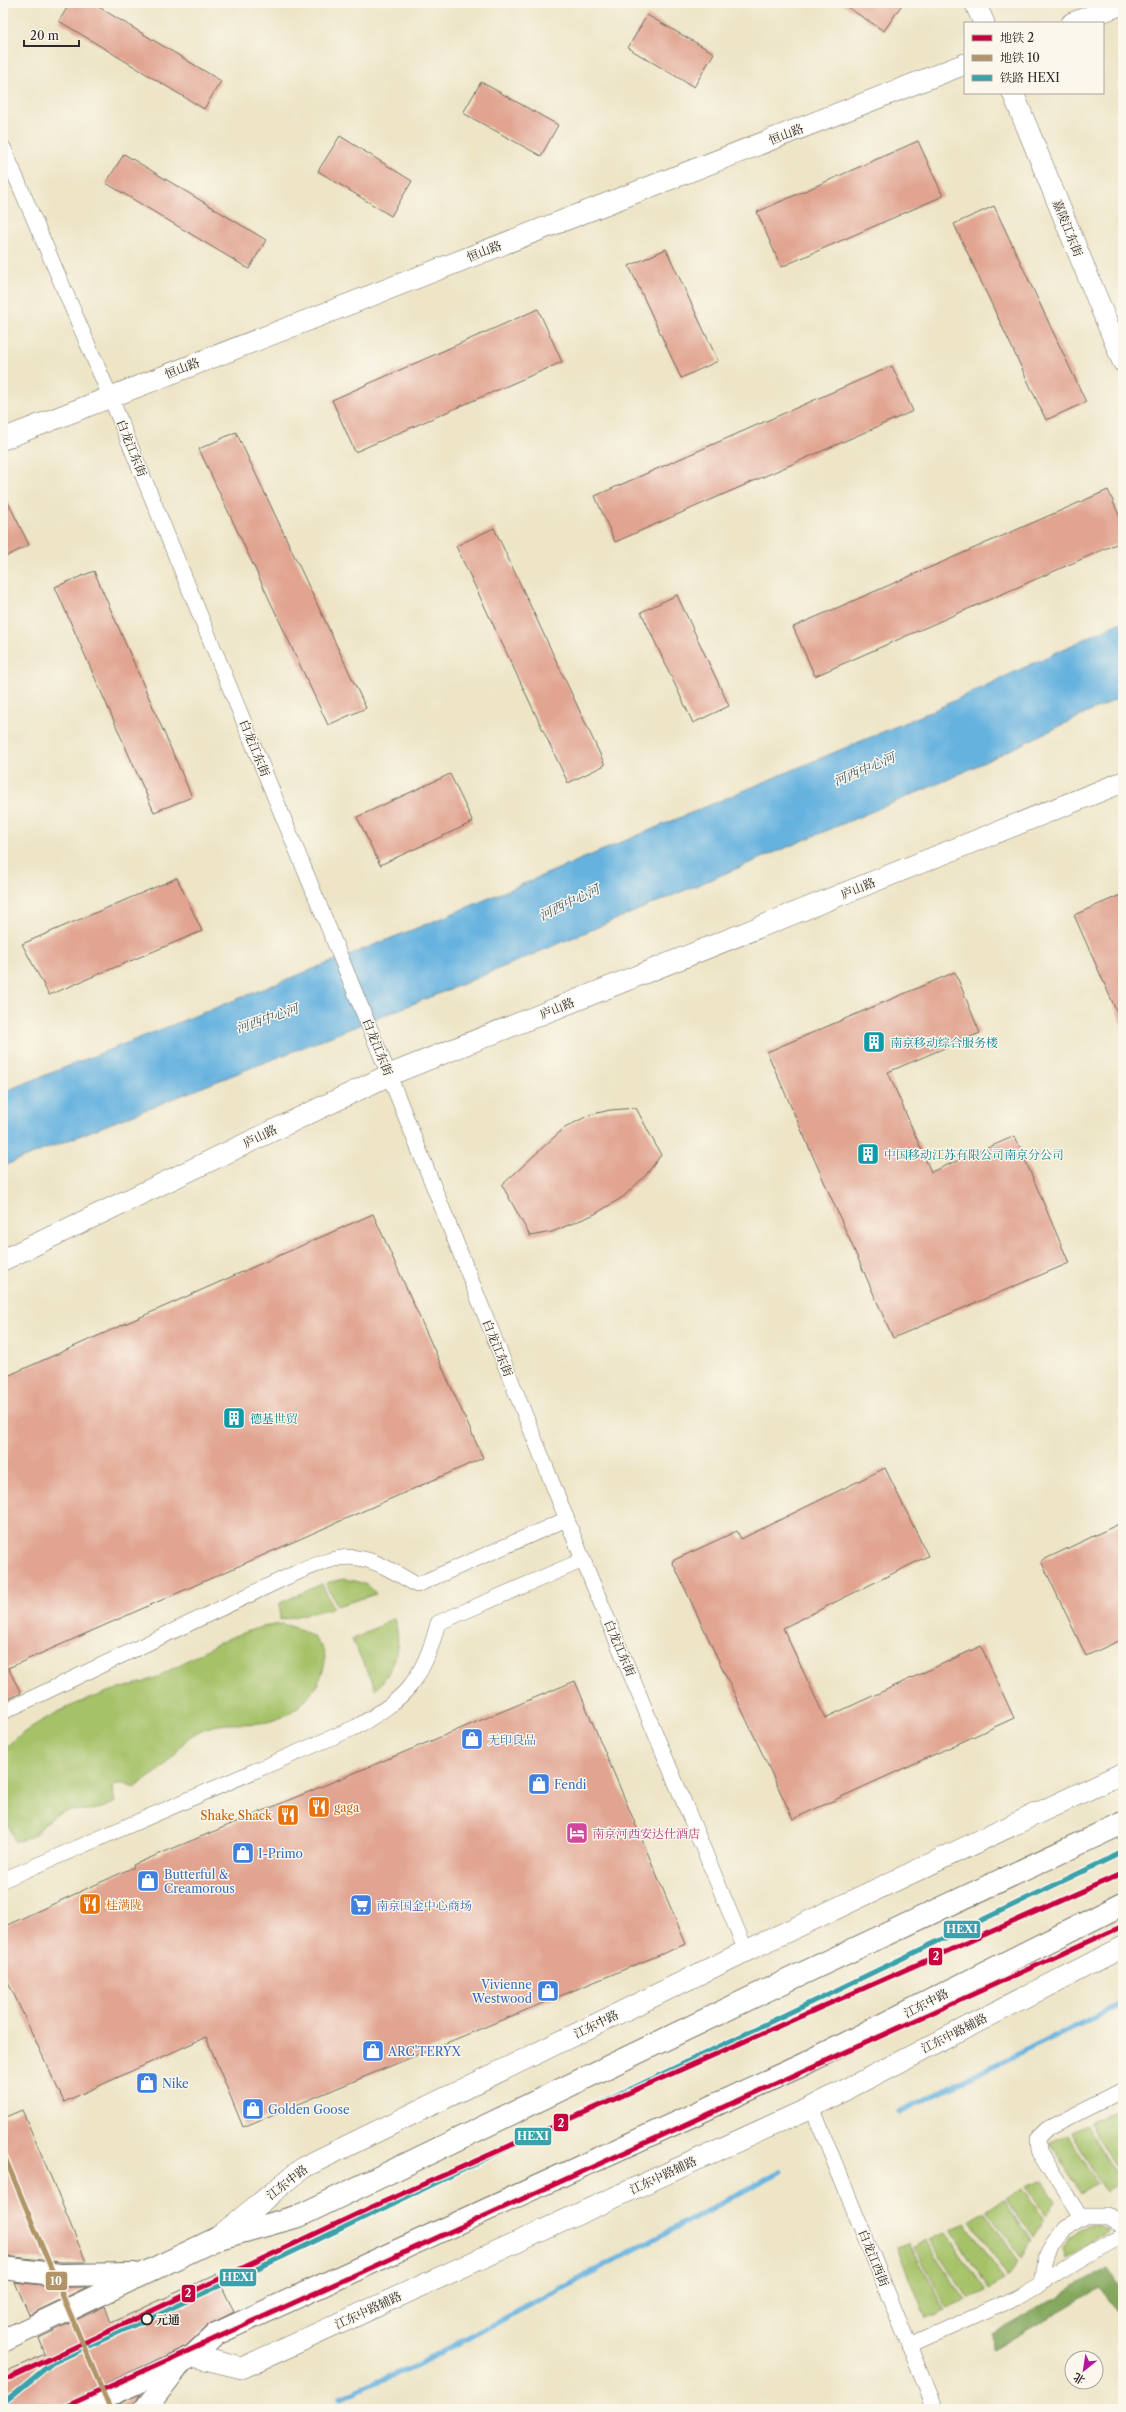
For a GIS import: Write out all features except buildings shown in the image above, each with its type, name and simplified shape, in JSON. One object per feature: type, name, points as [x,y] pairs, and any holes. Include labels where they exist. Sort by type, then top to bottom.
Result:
[{"type":"main road","name":"江东中路","points":[[3,2341],[139,2274],[216,2239],[299,2216],[763,1992],[1123,1823]]},
{"type":"main road","name":"江东中路","points":[[80,2409],[188,2358],[216,2334],[793,2070],[1123,1904]]},
{"type":"main road","points":[[3,2268],[60,2275],[139,2274]]},
{"type":"main road","points":[[145,2409],[188,2358]]},
{"type":"street","points":[[975,3],[984,22]]},
{"type":"street","points":[[1075,22],[1123,4]]},
{"type":"street","name":"恒山路","points":[[3,439],[110,396],[964,64]]},
{"type":"street","name":"嘉陵江东街","points":[[1013,94],[1123,362]]},
{"type":"street","name":"白龙江东街","points":[[3,147],[110,396],[389,1075],[567,1519],[746,1951]]},
{"type":"street","name":"庐山路","points":[[3,1260],[389,1075],[1123,782]]},
{"type":"street","points":[[3,1712],[289,1576],[324,1562],[357,1557],[389,1569],[417,1585],[567,1519]]},
{"type":"street","points":[[3,1880],[356,1727],[388,1708],[419,1677],[432,1648],[438,1623],[584,1560]]},
{"type":"street","name":"江东中路","points":[[216,2239],[304,2167],[746,1951],[1123,1773]]},
{"type":"street","name":"江东中路辅路","points":[[188,2358],[242,2368],[812,2107],[1123,1947]]},
{"type":"street","points":[[1081,2218],[1039,2151],[1038,2138],[1048,2128],[1123,2090]]},
{"type":"street","name":"白龙江西街","points":[[812,2107],[935,2409]]},
{"type":"street","points":[[1041,2283],[1045,2260],[1052,2244],[1065,2228],[1085,2216],[1109,2216],[1123,2225]]},
{"type":"street","points":[[909,2346],[1017,2298],[1110,2241],[1123,2236]]},
{"type":"green space","points":[[344,1579],[366,1585],[376,1594],[337,1606],[326,1583]]},
{"type":"green space","points":[[322,1584],[333,1608],[280,1620],[280,1603]]},
{"type":"green space","points":[[394,1618],[398,1637],[396,1656],[388,1674],[376,1689],[352,1640]]},
{"type":"green space","points":[[282,1624],[308,1633],[323,1649],[325,1664],[320,1680],[313,1691],[302,1703],[288,1714],[274,1720],[260,1723],[221,1725],[208,1728],[194,1734],[183,1744],[164,1767],[134,1788],[124,1784],[116,1784],[112,1789],[115,1802],[99,1809],[66,1812],[54,1816],[27,1839],[15,1842],[3,1808],[3,1750],[14,1740],[53,1714],[111,1691],[139,1684],[155,1678],[231,1637],[247,1631]]},
{"type":"green space","points":[[1114,2111],[1123,2130],[1123,2178],[1089,2123]]},
{"type":"green space","points":[[1086,2125],[1121,2182],[1105,2191],[1071,2132]]},
{"type":"green space","points":[[1067,2134],[1097,2183],[1081,2193],[1050,2142]]},
{"type":"green space","points":[[1042,2180],[1056,2201],[1046,2216],[1026,2187]]},
{"type":"green space","points":[[1023,2189],[1044,2220],[1033,2238],[1006,2199]]},
{"type":"green space","points":[[1004,2200],[1031,2241],[1021,2258],[987,2209]]},
{"type":"green space","points":[[985,2211],[1018,2261],[1008,2277],[970,2220]]},
{"type":"green space","points":[[966,2223],[1004,2280],[989,2289],[951,2229]]},
{"type":"green space","points":[[1096,2224],[1108,2230],[1066,2259],[1063,2249],[1073,2234],[1084,2227]]},
{"type":"green space","points":[[946,2232],[986,2291],[969,2299],[929,2240]]},
{"type":"green space","points":[[925,2240],[966,2301],[948,2309],[914,2247]]},
{"type":"green space","points":[[909,2243],[946,2311],[926,2319],[898,2247]]},
{"type":"green space","points":[[1108,2268],[1123,2291],[1123,2319],[1099,2288],[993,2350],[992,2334]]},
{"type":"water","name":"河西中心河","points":[[1123,621],[1123,696],[949,779],[458,986],[3,1166],[3,1092],[442,918],[930,712]]},
{"type":"waterway","points":[[899,2112],[1123,2003]]},
{"type":"waterway","points":[[340,2398],[417,2365],[780,2172]]},
{"type":"metro line","name":"2","points":[[3,2381],[372,2207],[1123,1873]]},
{"type":"metro line","name":"2","points":[[60,2409],[1123,1926]]},
{"type":"metro line","name":"10","points":[[3,2153],[110,2409]]},
{"type":"rail line","name":"HEXI","points":[[3,2403],[52,2363],[284,2256],[1123,1852]]},
{"type":"place","name":"南京移动综合服务楼","points":[[874,1042]]},
{"type":"place","name":"中国移动江苏有限公司南京分公司","points":[[868,1154]]},
{"type":"place","name":"德基世贸","points":[[234,1418]]},
{"type":"place","name":"无印良品","points":[[472,1739]]},
{"type":"place","name":"Fendi","points":[[539,1784]]},
{"type":"place","name":"gaga","points":[[319,1807]]},
{"type":"place","name":"Shake Shack","points":[[288,1815]]},
{"type":"place","name":"南京河西安达仕酒店","points":[[577,1833]]},
{"type":"place","name":"I-Primo","points":[[243,1853]]},
{"type":"place","name":"Butterful & Creamorous","points":[[148,1881]]},
{"type":"place","name":"桂满陇","points":[[90,1904]]},
{"type":"place","name":"南京国金中心商场","points":[[361,1905]]},
{"type":"place","name":"Vivienne Westwood","points":[[548,1991]]},
{"type":"place","name":"ARC'TERYX","points":[[373,2051]]},
{"type":"place","name":"Nike","points":[[147,2083]]},
{"type":"place","name":"Golden Goose","points":[[253,2109]]},
{"type":"place","name":"元通","points":[[147,2319]]}]
